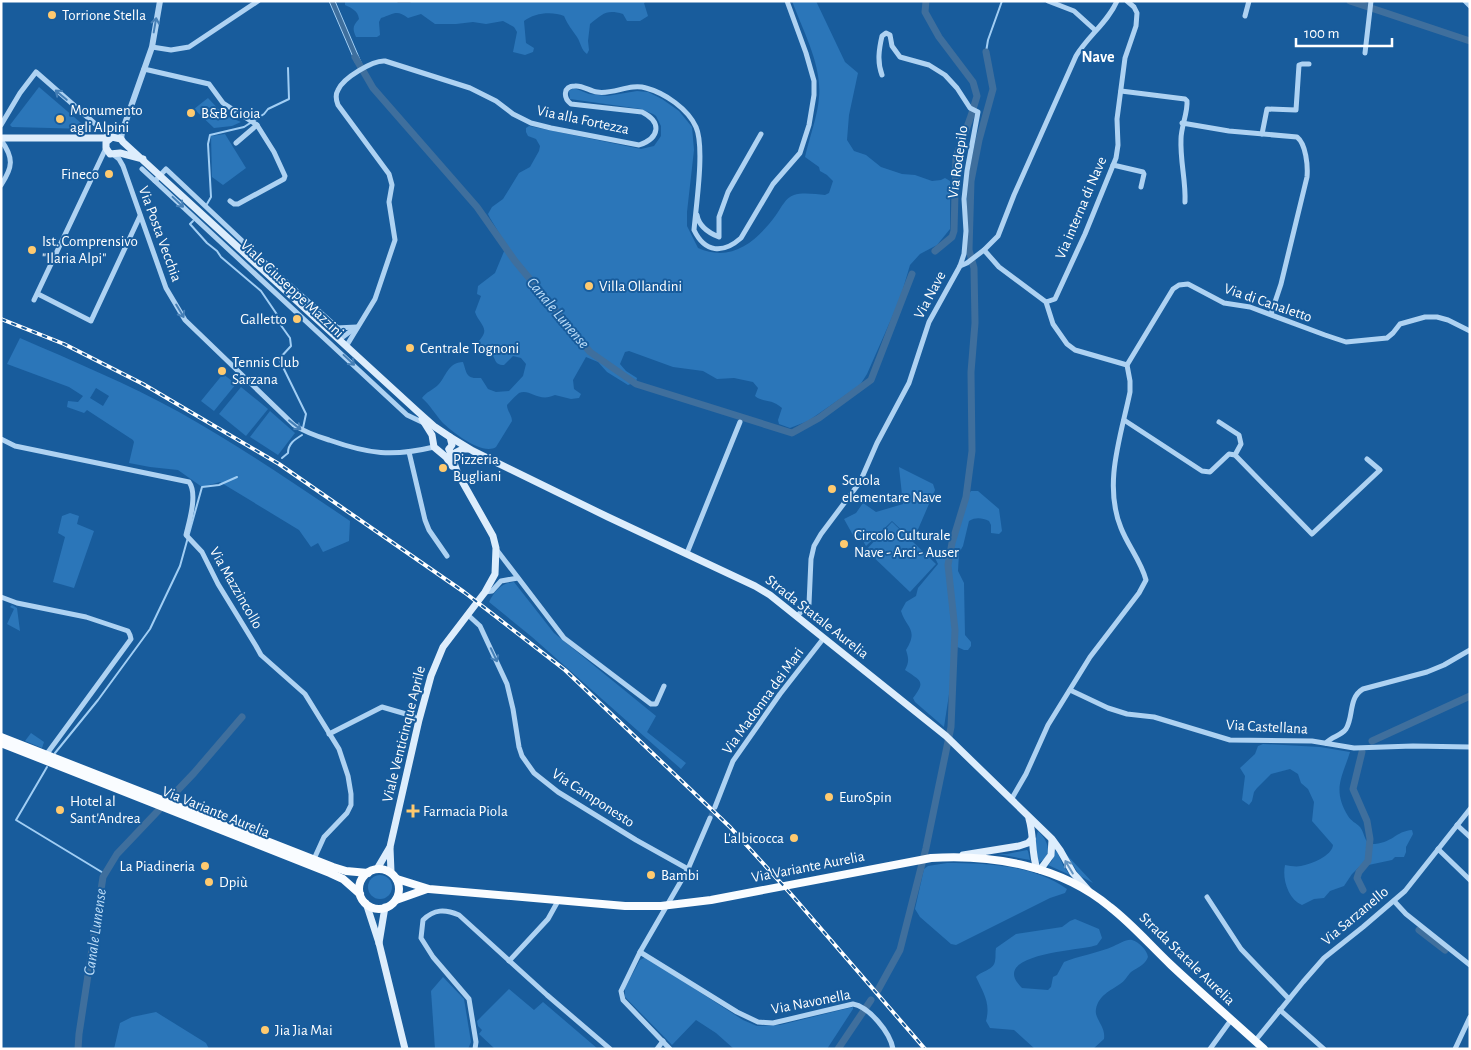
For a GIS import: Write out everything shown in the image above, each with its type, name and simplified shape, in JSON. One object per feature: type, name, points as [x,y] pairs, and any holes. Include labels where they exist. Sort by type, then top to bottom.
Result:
[{"type":"main road","name":"Viale Giuseppe Mazzini","points":[[111,137],[122,140],[143,159],[157,178],[327,327],[435,427],[470,450]]},
{"type":"main road","points":[[1,139],[111,137],[111,151]]},
{"type":"main road","points":[[78,138],[111,151],[143,159]]},
{"type":"main road","points":[[111,151],[124,148],[122,140]]},
{"type":"main road","name":"Viale Giuseppe Mazzini","points":[[417,411],[432,435],[435,446]]},
{"type":"main road","points":[[449,450],[452,442],[449,436],[438,434],[435,446],[444,452],[456,448],[470,450]]},
{"type":"main road","name":"Viale Venticinque Aprile","points":[[391,872],[390,847],[419,720],[431,678],[444,647],[486,592],[495,574],[496,548],[488,524],[458,474],[446,457],[435,446]]},
{"type":"main road","points":[[453,462],[455,453],[463,449],[470,450]]},
{"type":"main road","name":"Viale Venticinque Aprile","points":[[449,450],[458,474]]},
{"type":"main road","name":"Strada Statale Aurelia","points":[[470,450],[755,586],[797,616],[949,739],[1052,840],[1073,873],[1090,891],[1124,918],[1170,964],[1264,1049]]},
{"type":"main road","name":"Via Variante Aurelia","points":[[1,737],[156,800],[172,810],[330,873],[343,879],[360,894]]},
{"type":"main road","name":"Via Variante Aurelia","points":[[1,744],[156,800],[181,807],[314,859],[346,870],[368,873]]},
{"type":"main road","points":[[1029,818],[1032,828],[1032,850],[1038,870]]},
{"type":"main road","points":[[955,857],[1019,846],[1028,843],[1032,839]]},
{"type":"main road","points":[[1038,870],[1050,855],[1052,840]]},
{"type":"main road","name":"Viale Venticinque Aprile","points":[[377,869],[390,847]]},
{"type":"main road","name":"Via Variante Aurelia","points":[[397,879],[429,889],[625,906],[668,906],[711,900],[931,858],[955,857],[1001,860],[1061,878]]},
{"type":"main road","points":[[366,903],[379,908],[385,908],[396,900],[399,890],[397,879],[391,872],[377,869],[368,873],[361,882],[360,894],[366,903],[378,943],[405,1049]]},
{"type":"main road","name":"Strada Statale Aurelia","points":[[1061,878],[1090,891]]},
{"type":"main road","name":"Via Variante Aurelia","points":[[396,900],[429,889]]},
{"type":"main road","points":[[378,943],[385,908]]},
{"type":"street","points":[[122,140],[122,132],[152,47],[160,1]]},
{"type":"street","points":[[152,47],[171,50],[189,47],[258,1]]},
{"type":"street","name":"Via alla Fortezza","points":[[347,345],[374,299],[395,240],[389,202],[392,185],[389,174],[344,116],[336,100],[338,89],[342,83],[379,60],[394,63],[470,88],[490,97],[513,114],[531,123],[639,145],[649,142],[654,135],[656,127],[650,116],[642,112],[571,104],[564,96],[570,86],[577,85],[601,93],[637,86],[652,90],[680,106],[696,127],[700,156],[694,230],[699,240],[706,246],[724,249],[742,238],[774,184],[800,154],[809,124],[814,95],[814,82],[806,52],[787,1]]},
{"type":"street","points":[[1048,1],[1074,11],[1095,30]]},
{"type":"street","name":"Via Nave","points":[[797,616],[809,604],[811,559],[814,546],[860,482],[877,443],[906,390],[929,322],[960,266],[984,250],[998,236],[1014,195],[1076,56],[1084,42],[1107,19],[1118,1]]},
{"type":"street","name":"Via interna di Nave","points":[[1046,302],[1055,299],[1085,234],[1113,165],[1118,145],[1117,119],[1125,58],[1137,20],[1134,7],[1127,1]]},
{"type":"street","points":[[1245,16],[1249,1]]},
{"type":"street","points":[[1465,1],[1470,6]]},
{"type":"street","points":[[1365,52],[1370,2]]},
{"type":"street","name":"Via Rodepilo","points":[[882,75],[879,68],[879,54],[882,36],[888,33],[892,46],[900,56],[929,65],[945,75],[973,109],[978,112],[966,171],[964,200],[966,231],[964,254],[960,266]]},
{"type":"street","points":[[1262,134],[1267,109],[1296,110],[1299,65],[1309,64]]},
{"type":"street","points":[[144,69],[208,84],[223,103],[254,123],[274,152],[285,176],[284,179],[238,204],[230,201]]},
{"type":"street","name":"Viale Giuseppe Mazzini","points":[[1,125],[36,72],[111,137]]},
{"type":"street","points":[[1121,91],[1185,99],[1188,102],[1182,123],[1180,155],[1186,189],[1185,202]]},
{"type":"street","points":[[236,144],[244,138],[254,123]]},
{"type":"street","points":[[1182,123],[1299,138],[1304,147],[1307,177],[1286,265],[1271,314]]},
{"type":"street","points":[[696,205],[698,222],[708,232],[719,237],[719,217],[728,192],[761,134]]},
{"type":"street","points":[[1,139],[7,148],[11,169],[1,185]]},
{"type":"street","points":[[34,300],[100,161],[111,151]]},
{"type":"street","name":"Via Posta Vecchia","points":[[111,151],[123,166],[166,288],[185,320],[294,425],[307,433],[356,450],[374,453],[396,454],[435,446]]},
{"type":"street","points":[[1113,165],[1143,172],[1140,187]]},
{"type":"street","name":"Viale Giuseppe Mazzini","points":[[142,169],[157,178],[407,415],[426,424]]},
{"type":"street","name":"Viale Giuseppe Mazzini","points":[[157,178],[166,169],[271,268],[339,328]]},
{"type":"street","points":[[38,294],[91,321],[140,216]]},
{"type":"street","points":[[984,250],[999,266],[1046,302],[1053,324],[1067,344],[1075,350],[1127,365],[1130,392],[1114,465],[1114,506],[1121,528],[1143,570],[1146,580],[1139,593],[1090,657],[1048,725],[1026,774],[1011,800]]},
{"type":"street","name":"Via di Canaletto","points":[[1127,365],[1173,289],[1179,285],[1188,284],[1224,303],[1250,307],[1346,342],[1387,338],[1400,324],[1425,317],[1437,317],[1448,320],[1470,331]]},
{"type":"street","points":[[327,327],[358,327]]},
{"type":"street","name":"Via alla Fortezza","points":[[340,339],[358,327]]},
{"type":"street","points":[[1124,420],[1202,471],[1210,472],[1229,454],[1235,455],[1312,534],[1380,470],[1367,459]]},
{"type":"street","points":[[686,553],[689,550],[740,422]]},
{"type":"street","points":[[1219,422],[1239,435],[1241,444],[1235,455]]},
{"type":"street","name":"Via Mazzincollo","points":[[1,439],[15,446],[189,482],[193,492],[186,535],[202,552],[218,584],[261,654],[305,694],[339,749],[348,776],[351,794],[347,813],[324,837],[314,859]]},
{"type":"street","points":[[409,452],[425,520],[429,530],[447,556]]},
{"type":"street","points":[[496,548],[564,638],[651,704],[656,704],[664,686]]},
{"type":"street","points":[[486,592],[492,591],[501,581],[518,578]]},
{"type":"street","points":[[1,597],[17,603],[86,617],[128,631],[130,635],[131,639],[46,755]]},
{"type":"street","name":"Via Camponesto","points":[[468,615],[480,626],[508,684],[519,747],[527,765],[558,792],[636,840],[688,869]]},
{"type":"street","name":"Via Madonna dei Mari","points":[[715,807],[733,761],[780,694],[824,639]]},
{"type":"street","points":[[1326,743],[1346,728],[1354,698],[1363,689],[1427,672],[1444,665],[1470,650]]},
{"type":"street","name":"Via Castellana","points":[[1070,690],[1108,708],[1126,714],[1154,717],[1230,740],[1326,743],[1354,748],[1470,747]]},
{"type":"street","points":[[329,734],[382,708],[413,716],[419,720]]},
{"type":"street","name":"Via Sarzanello","points":[[1255,1040],[1324,958],[1405,891],[1470,809]]},
{"type":"street","points":[[670,1049],[621,996],[620,991],[660,916],[668,906],[688,869],[710,818]]},
{"type":"street","points":[[1457,825],[1470,837]]},
{"type":"street","points":[[1438,849],[1470,880]]},
{"type":"street","points":[[1207,897],[1241,950],[1289,999]]},
{"type":"street","points":[[510,961],[548,919],[558,901]]},
{"type":"street","points":[[1394,901],[1406,914],[1470,965]]},
{"type":"street","points":[[475,1049],[468,999],[433,957],[421,938],[423,920],[430,913],[449,911],[459,915],[610,1049]]},
{"type":"street","name":"Via Navonella","points":[[640,952],[737,1012],[758,1022],[774,1022],[853,1004],[859,1005],[886,1030],[893,1049]]},
{"type":"street","points":[[1280,1010],[1324,1049]]},
{"type":"street","points":[[1454,1049],[1470,1017]]},
{"type":"street","points":[[1210,1049],[1231,1020]]},
{"type":"street","points":[[656,1049],[663,1041]]},
{"type":"shaded area","points":[[329,1],[335,1],[361,62],[356,64]]},
{"type":"shaded area","points":[[345,1],[396,1],[398,3],[410,3],[412,1],[647,1],[644,3],[648,16],[640,21],[627,21],[623,14],[609,12],[602,15],[590,24],[589,50],[587,54],[564,16],[549,13],[533,16],[524,21],[526,43],[534,48],[533,52],[525,55],[513,52],[517,32],[514,27],[503,21],[486,24],[473,22],[435,24],[421,14],[408,18],[395,13],[381,18],[379,22],[380,35],[377,37],[356,37],[354,27],[359,19],[354,10],[345,5]]},
{"type":"shaded area","points":[[792,1],[816,1],[845,62],[858,73],[849,115],[847,140],[854,151],[866,155],[881,167],[902,174],[915,175],[932,181],[945,178],[950,181],[950,229],[937,245],[920,254],[910,265],[900,299],[867,374],[860,385],[808,421],[790,428],[779,424],[778,420],[782,408],[755,396],[758,388],[753,382],[734,378],[717,379],[703,371],[673,367],[629,351],[625,352],[620,364],[626,371],[637,378],[636,382],[628,385],[607,372],[598,362],[586,357],[573,380],[574,389],[581,394],[579,398],[571,399],[555,395],[539,397],[527,392],[519,393],[507,405],[512,421],[496,447],[490,449],[476,446],[453,431],[442,422],[422,398],[438,385],[454,364],[463,362],[465,370],[470,377],[481,378],[488,389],[496,392],[509,391],[523,376],[526,364],[521,358],[513,356],[504,365],[498,364],[489,352],[478,347],[477,343],[484,334],[484,327],[475,312],[481,296],[477,294],[478,286],[495,273],[505,249],[504,241],[488,214],[492,207],[503,199],[519,173],[530,167],[539,151],[540,146],[536,139],[528,136],[526,128],[529,126],[641,149],[654,146],[661,136],[661,126],[653,114],[641,109],[570,99],[569,91],[574,88],[589,94],[607,96],[637,91],[648,92],[679,111],[692,127],[694,150],[687,226],[698,248],[722,253],[743,247],[761,233],[791,196],[809,193],[825,195],[829,193],[833,181],[820,171],[819,167],[805,157],[817,111],[819,97],[818,73],[811,48]]},
{"type":"shaded area","points":[[39,87],[88,129],[12,127],[10,125]]},
{"type":"shaded area","points":[[208,98],[224,115],[241,122],[232,126],[214,128],[194,109]]},
{"type":"shaded area","points":[[225,134],[246,168],[223,185],[212,177],[211,136]]},
{"type":"shaded area","points":[[20,338],[160,402],[244,451],[350,521],[349,541],[323,552],[318,543],[311,547],[299,530],[220,482],[202,487],[178,470],[129,463],[133,440],[87,410],[84,413],[67,407],[68,401],[78,402],[83,396],[69,387],[7,364]],"holes":[[[96,388],[109,396],[103,406],[90,398]]]},
{"type":"shaded area","points":[[223,374],[236,384],[214,411],[201,401]]},
{"type":"shaded area","points":[[241,387],[268,409],[246,436],[219,414]]},
{"type":"shaded area","points":[[270,411],[295,433],[278,455],[250,437]]},
{"type":"shaded area","points":[[899,467],[933,484],[935,490],[913,541],[892,521],[866,546],[859,534],[854,537],[844,519],[856,513],[863,503],[876,512],[903,504]]},
{"type":"shaded area","points":[[971,491],[978,491],[999,509],[1002,531],[999,534],[991,533],[989,521],[984,519],[977,518],[969,521],[963,546],[959,553],[958,571],[964,583],[965,635],[971,642],[971,646],[968,650],[964,650],[953,645],[950,688],[944,727],[915,702],[913,698],[920,682],[905,670],[908,660],[906,650],[910,643],[911,633],[901,611],[906,602],[916,596],[918,588],[938,564],[932,552],[933,549],[953,548],[968,495]]},
{"type":"shaded area","points":[[70,513],[79,516],[77,524],[94,531],[74,588],[53,582],[65,537],[58,533],[62,516]]},
{"type":"shaded area","points":[[892,522],[936,564],[910,592],[866,550]]},
{"type":"shaded area","points":[[514,582],[554,633],[656,716],[647,732],[686,763],[681,769],[532,637],[489,602],[499,588]]},
{"type":"shaded area","points":[[12,605],[17,608],[20,631],[7,624],[14,609],[10,607]]},
{"type":"shaded area","points":[[31,733],[44,742],[42,748],[25,741]]},
{"type":"shaded area","points":[[1263,744],[1320,747],[1350,752],[1339,791],[1343,807],[1348,816],[1360,827],[1369,844],[1377,844],[1412,830],[1413,834],[1406,847],[1404,857],[1395,857],[1392,860],[1359,867],[1344,886],[1330,891],[1324,898],[1314,899],[1302,905],[1297,902],[1285,882],[1285,865],[1299,866],[1315,861],[1329,853],[1333,845],[1312,821],[1314,802],[1308,789],[1301,783],[1298,774],[1290,769],[1271,774],[1254,792],[1249,805],[1242,800],[1245,776],[1240,768],[1255,754],[1258,746]]},
{"type":"shaded area","points":[[1038,831],[1047,843],[1048,852],[1043,860],[1038,863],[1035,856],[1035,847]]},
{"type":"shaded area","points":[[1056,849],[1070,875],[1048,865],[1052,861]]},
{"type":"shaded area","points":[[1027,850],[1030,860],[998,854],[1007,854]]},
{"type":"shaded area","points":[[1066,854],[1093,883],[1080,876]]},
{"type":"shaded area","points":[[947,863],[994,865],[1025,870],[1054,881],[1067,889],[1065,893],[1050,898],[956,945],[951,944],[920,917],[915,909],[924,869],[928,866]]},
{"type":"shaded area","points":[[380,875],[385,876],[391,882],[391,892],[385,898],[380,899],[375,898],[369,892],[368,887],[369,882],[375,876]]},
{"type":"shaded area","points":[[1075,919],[1099,929],[1102,938],[1097,945],[1057,952],[1026,961],[1016,967],[1014,976],[1022,988],[1048,990],[1051,987],[1053,977],[1057,975],[1064,962],[1127,940],[1137,943],[1146,952],[1147,960],[1131,972],[1122,983],[1105,994],[1097,1004],[1096,1013],[1103,1030],[1104,1039],[1093,1049],[1035,1049],[1014,1030],[990,1028],[986,1021],[988,1009],[986,998],[976,977],[994,964],[996,948],[1016,934],[1062,927]]},
{"type":"shaded area","points":[[647,958],[743,1020],[757,1026],[780,1025],[853,1007],[853,1009],[827,1049],[734,1049],[716,1033],[696,1020],[672,1045],[625,997],[625,988],[640,960]]},
{"type":"shaded area","points":[[443,977],[464,999],[471,1042],[468,1049],[435,1049],[431,991]]},
{"type":"shaded area","points":[[509,989],[534,1010],[543,1002],[598,1049],[495,1049],[479,1034],[482,1030],[478,1026],[477,1021]]},
{"type":"shaded area","points":[[156,1012],[206,1043],[209,1049],[114,1049],[120,1023],[132,1017]]},
{"type":"waterway","name":"Canale Lunense","points":[[926,1],[925,12],[939,37],[973,82],[977,96],[956,157],[954,231],[952,237],[935,251]]},
{"type":"waterway","points":[[986,52],[988,40],[1002,1]]},
{"type":"waterway","name":"Canale Lunense","points":[[1350,1],[1470,41]]},
{"type":"waterway","points":[[878,990],[900,950],[926,848],[951,727],[955,630],[948,565],[952,543],[966,497],[972,451],[971,372],[975,323],[974,268],[969,250],[971,181],[979,140],[993,89],[986,52]]},
{"type":"waterway","name":"Canale Lunense","points":[[355,57],[373,88],[477,207],[515,261],[590,352],[636,384],[792,433],[819,418],[871,380],[912,274]]},
{"type":"waterway","points":[[207,204],[211,197],[208,144],[210,135],[244,127],[264,114],[268,109],[289,99],[288,68]]},
{"type":"waterway","points":[[193,221],[190,224],[207,243],[261,291],[290,338],[291,346],[279,359],[306,414],[303,428]]},
{"type":"waterway","points":[[282,458],[288,453],[292,442],[302,435]]},
{"type":"waterway","points":[[55,753],[98,700],[150,629],[180,566],[202,487],[219,485],[237,477]]},
{"type":"waterway","name":"Canale Lunense","points":[[1372,741],[1470,696]]},
{"type":"waterway","name":"Canale Lunense","points":[[78,1049],[103,877],[117,854],[194,773],[242,717]]},
{"type":"waterway","name":"Canale Lunense","points":[[1362,752],[1353,789],[1367,821],[1370,839],[1368,861],[1359,872],[1357,878],[1363,890]]},
{"type":"waterway","points":[[47,767],[16,820],[105,874]]},
{"type":"waterway","name":"Canale Lunense","points":[[1419,930],[1445,950]]},
{"type":"waterway","points":[[838,1049],[871,1000]]},
{"type":"tunnel","points":[[710,818],[715,807]]},
{"type":"railway","points":[[1,319],[64,344],[143,384],[279,464],[464,592],[565,670],[730,827],[790,893],[925,1049]]},
{"type":"place","name":"Torrione Stella","points":[[52,15]]},
{"type":"place","name":"B&B Gioia","points":[[191,113]]},
{"type":"place","name":"Monumento agli Alpini","points":[[60,119]]},
{"type":"place","name":"Fineco","points":[[109,174]]},
{"type":"place","name":"Ist. Comprensivo \"Ilaria Alpi\"","points":[[32,250]]},
{"type":"place","name":"Villa Ollandini","points":[[589,286]]},
{"type":"place","name":"Galletto","points":[[297,319]]},
{"type":"place","name":"Centrale Tognoni","points":[[410,348]]},
{"type":"place","name":"Tennis Club Sarzana","points":[[222,371]]},
{"type":"place","name":"Pizzeria Bugliani","points":[[443,468]]},
{"type":"place","name":"Scuola elementare Nave","points":[[832,489]]},
{"type":"place","name":"Circolo Culturale Nave - Arci - Auser","points":[[844,544]]},
{"type":"place","name":"EuroSpin","points":[[829,797]]},
{"type":"place","name":"Hotel al Sant'Andrea","points":[[60,810]]},
{"type":"place","name":"Farmacia Piola","points":[[413,811]]},
{"type":"place","name":"L'albicocca","points":[[794,838]]},
{"type":"place","name":"La Piadineria","points":[[205,866]]},
{"type":"place","name":"Bambi","points":[[651,875]]},
{"type":"place","name":"Dpiù","points":[[209,882]]},
{"type":"place","name":"Jia Jia Mai","points":[[265,1030]]},
{"type":"district","name":"Nave","points":[[1098,57]]}]
